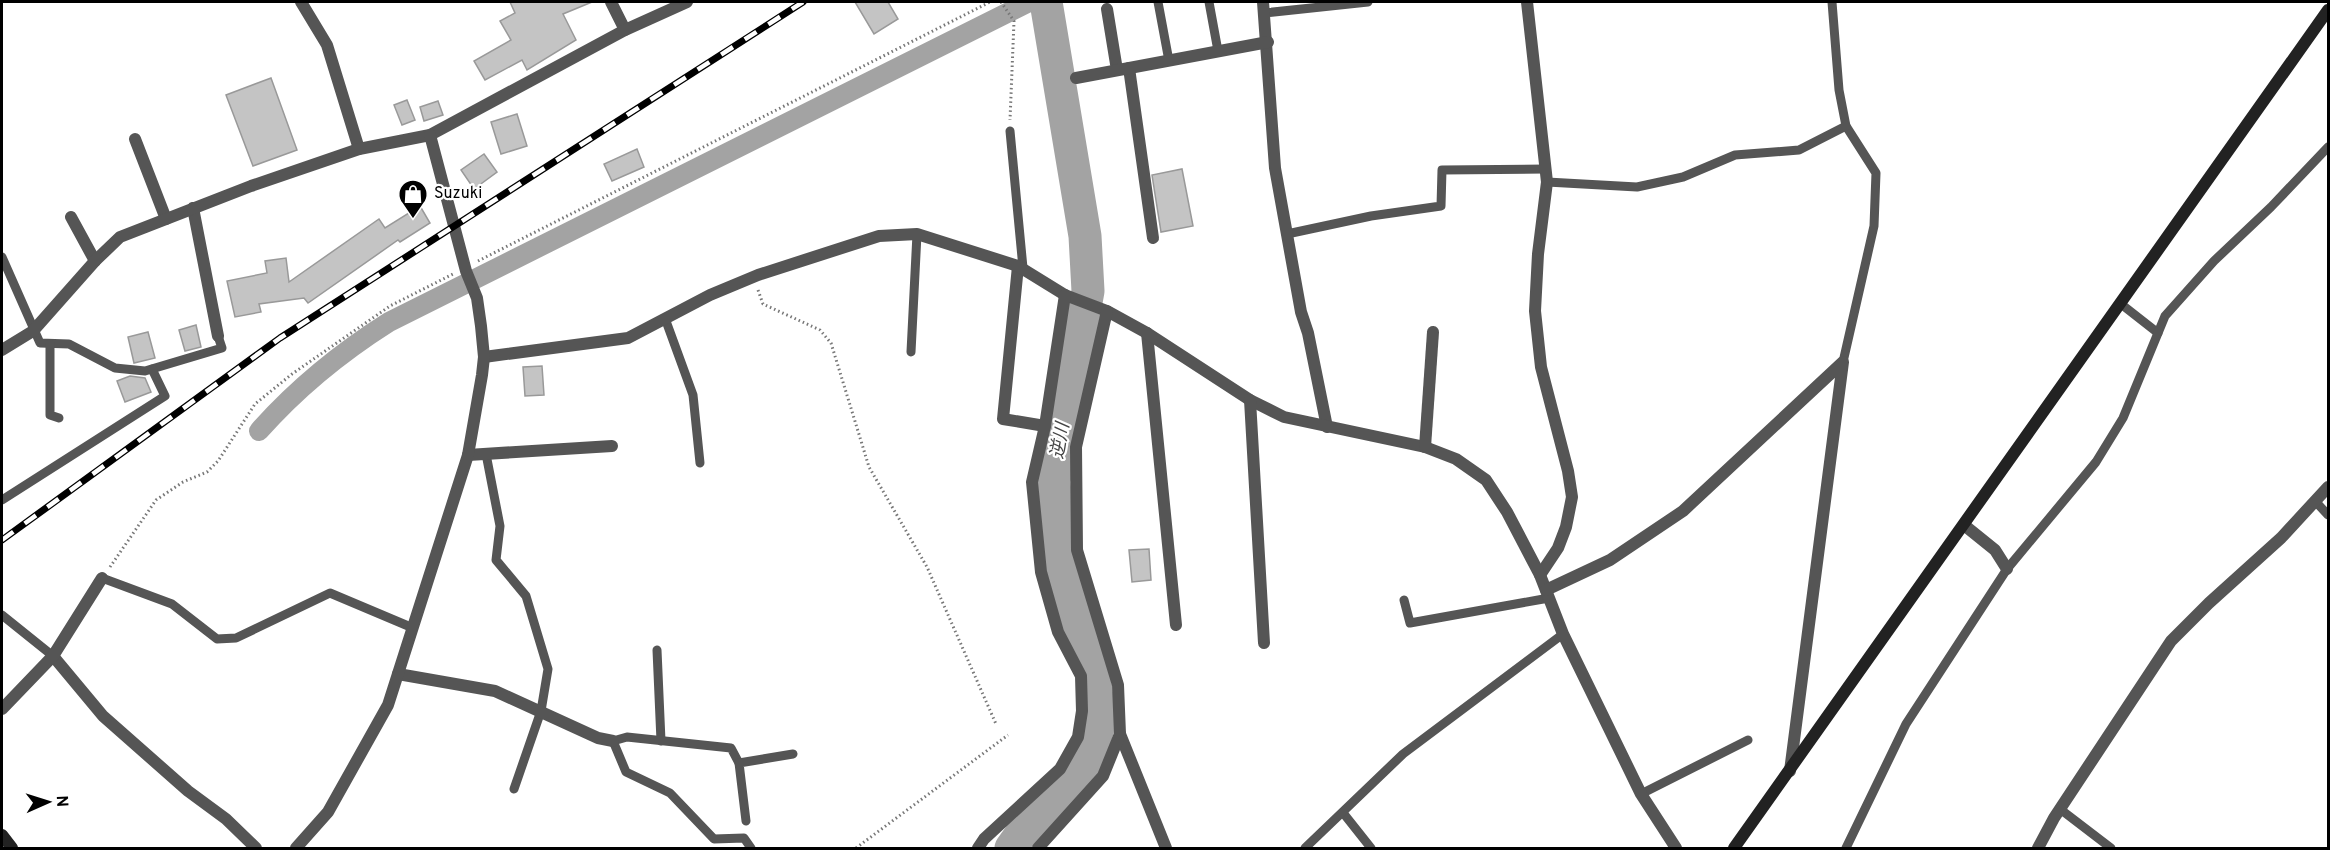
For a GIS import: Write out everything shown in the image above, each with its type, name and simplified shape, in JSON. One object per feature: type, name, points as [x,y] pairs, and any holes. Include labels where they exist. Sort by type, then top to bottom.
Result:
[{"type":"street","points":[[301,2],[327,45],[359,149]]},
{"type":"street","points":[[611,2],[625,30]]},
{"type":"street","points":[[2,350],[33,331],[95,261],[120,237],[193,208],[359,149],[430,135],[625,30],[687,2]]},
{"type":"street","points":[[1527,2],[1547,176],[1538,254],[1535,311],[1541,366],[1568,471],[1572,497],[1566,527],[1558,548],[1540,575]]},
{"type":"street","points":[[1264,7],[1275,168],[1301,312],[1308,333],[1328,427]]},
{"type":"street","points":[[1107,9],[1123,69],[1153,238]]},
{"type":"street","points":[[1734,849],[2328,10]]},
{"type":"street","points":[[1076,78],[1268,42]]},
{"type":"street","points":[[296,849],[328,812],[388,705],[468,455],[484,357],[477,298],[466,269],[430,135]]},
{"type":"street","points":[[135,139],[166,219]]},
{"type":"street","points":[[193,208],[218,336]]},
{"type":"street","points":[[71,218],[95,261]]},
{"type":"street","points":[[484,357],[628,338],[753,277],[879,236],[916,234],[1021,267],[1069,295],[1107,311],[1147,333],[1250,400],[1284,417],[1425,447],[1456,459],[1486,480],[1507,512],[1540,575],[1563,634],[1641,794],[1676,849]]},
{"type":"street","points":[[1021,267],[1003,419],[1045,426]]},
{"type":"street","points":[[978,849],[992,831],[1060,769],[1078,737],[1082,711],[1081,676],[1058,632],[1041,572],[1032,482],[1045,426],[1069,295]]},
{"type":"street","points":[[1107,311],[1076,447],[1077,550],[1118,685],[1120,734],[1166,849]]},
{"type":"street","points":[[1425,447],[1432,332]]},
{"type":"street","points":[[1147,333],[1176,625]]},
{"type":"street","points":[[1547,594],[1610,560],[1683,511],[1843,362]]},
{"type":"street","points":[[1790,772],[1843,362]]},
{"type":"street","points":[[1250,400],[1264,643]]},
{"type":"street","points":[[468,455],[612,446]]},
{"type":"street","points":[[2038,849],[2060,809],[2171,641],[2328,488]]},
{"type":"street","points":[[1964,525],[1995,550],[2007,569]]},
{"type":"street","points":[[2,709],[53,656],[102,578]]},
{"type":"street","points":[[53,656],[103,716],[188,791],[226,819],[256,849]]},
{"type":"street","points":[[398,674],[495,691],[598,738],[613,741]]},
{"type":"street","points":[[1038,849],[1103,776],[1120,734]]},
{"type":"street","points":[[2,835],[12,849]]},
{"type":"lane","points":[[1158,2],[1169,61]]},
{"type":"lane","points":[[1209,2],[1218,51]]},
{"type":"lane","points":[[1264,7],[1368,2]]},
{"type":"lane","points":[[1832,2],[1839,90],[1846,126],[1876,173],[1874,226],[1843,362]]},
{"type":"lane","points":[[1287,234],[1371,216],[1441,207],[1442,170],[1547,176],[1637,187],[1683,177],[1735,155],[1799,150],[1846,126]]},
{"type":"lane","points":[[1010,131],[1021,267]]},
{"type":"lane","points":[[1846,849],[1906,724],[2007,569],[2096,462],[2123,418],[2166,316],[2200,275],[2328,147]]},
{"type":"lane","points":[[911,352],[916,234]]},
{"type":"lane","points":[[2,257],[40,343],[69,344],[115,368],[144,371],[222,348],[218,336]]},
{"type":"lane","points":[[2121,304],[2158,333]]},
{"type":"lane","points":[[666,321],[693,395],[700,463]]},
{"type":"lane","points":[[50,344],[50,415],[59,418]]},
{"type":"lane","points":[[2,500],[165,396],[152,369]]},
{"type":"lane","points":[[486,454],[500,526],[496,560],[526,596],[548,669],[541,711],[514,789]]},
{"type":"lane","points":[[2316,502],[2328,515]]},
{"type":"lane","points":[[102,578],[172,604],[217,639],[236,638],[330,593],[413,628]]},
{"type":"lane","points":[[1404,600],[1410,623],[1547,594]]},
{"type":"lane","points":[[2,615],[53,656]]},
{"type":"lane","points":[[1305,849],[1344,814],[1403,754],[1563,634]]},
{"type":"lane","points":[[657,650],[661,741]]},
{"type":"lane","points":[[746,821],[739,764],[731,748],[627,738],[613,741],[626,772],[670,793],[714,839],[744,838],[751,849]]},
{"type":"lane","points":[[1641,794],[1748,740]]},
{"type":"lane","points":[[739,764],[793,754]]},
{"type":"lane","points":[[2060,809],[2111,849]]},
{"type":"lane","points":[[1344,814],[1371,849]]},
{"type":"path","points":[[102,578],[156,500],[183,482],[207,472],[218,461],[255,404],[292,374],[390,306],[990,2]]},
{"type":"path","points":[[1001,2],[1014,21],[1010,131]]},
{"type":"path","points":[[753,277],[763,304],[820,330],[831,343],[869,467],[927,567],[996,724]]},
{"type":"path","points":[[856,849],[1008,735]]},
{"type":"building","points":[[510,2],[592,2],[563,14],[576,40],[527,70],[522,60],[485,80],[474,61],[511,40],[500,21],[515,13]]},
{"type":"building","points":[[855,2],[888,2],[898,19],[874,34]]},
{"type":"building","points":[[271,78],[297,150],[253,166],[226,95]]},
{"type":"building","points":[[407,100],[415,120],[402,125],[394,105]]},
{"type":"building","points":[[438,101],[443,115],[424,121],[420,107]]},
{"type":"building","points":[[517,114],[527,146],[501,154],[491,122]]},
{"type":"building","points":[[637,149],[644,167],[612,181],[604,164]]},
{"type":"building","points":[[484,154],[497,172],[474,189],[461,170]]},
{"type":"building","points":[[1182,169],[1193,226],[1161,232],[1152,175]]},
{"type":"building","points":[[420,206],[430,223],[400,242],[398,240],[308,303],[304,298],[259,304],[261,312],[235,317],[227,281],[267,273],[265,261],[286,258],[289,282],[379,219],[385,228]]},
{"type":"building","points":[[196,325],[201,347],[185,351],[179,330]]},
{"type":"building","points":[[148,332],[155,358],[134,363],[128,337]]},
{"type":"building","points":[[542,366],[544,395],[525,396],[523,367]]},
{"type":"building","points":[[130,376],[145,378],[151,392],[125,402],[117,381]]},
{"type":"building","points":[[1149,549],[1151,580],[1132,582],[1129,550]]},
{"type":"waterway","points":[[259,431],[288,400],[320,372],[389,322],[1029,2]]},
{"type":"waterway","name":"逆川","points":[[1011,848],[1021,834],[1080,775],[1100,722],[1095,682],[1060,566],[1054,481],[1088,291],[1085,236],[1046,2]]},
{"type":"railway","points":[[2,540],[280,338],[803,2]]},
{"type":"place","name":"Suzuki","points":[[413,220]]}]
